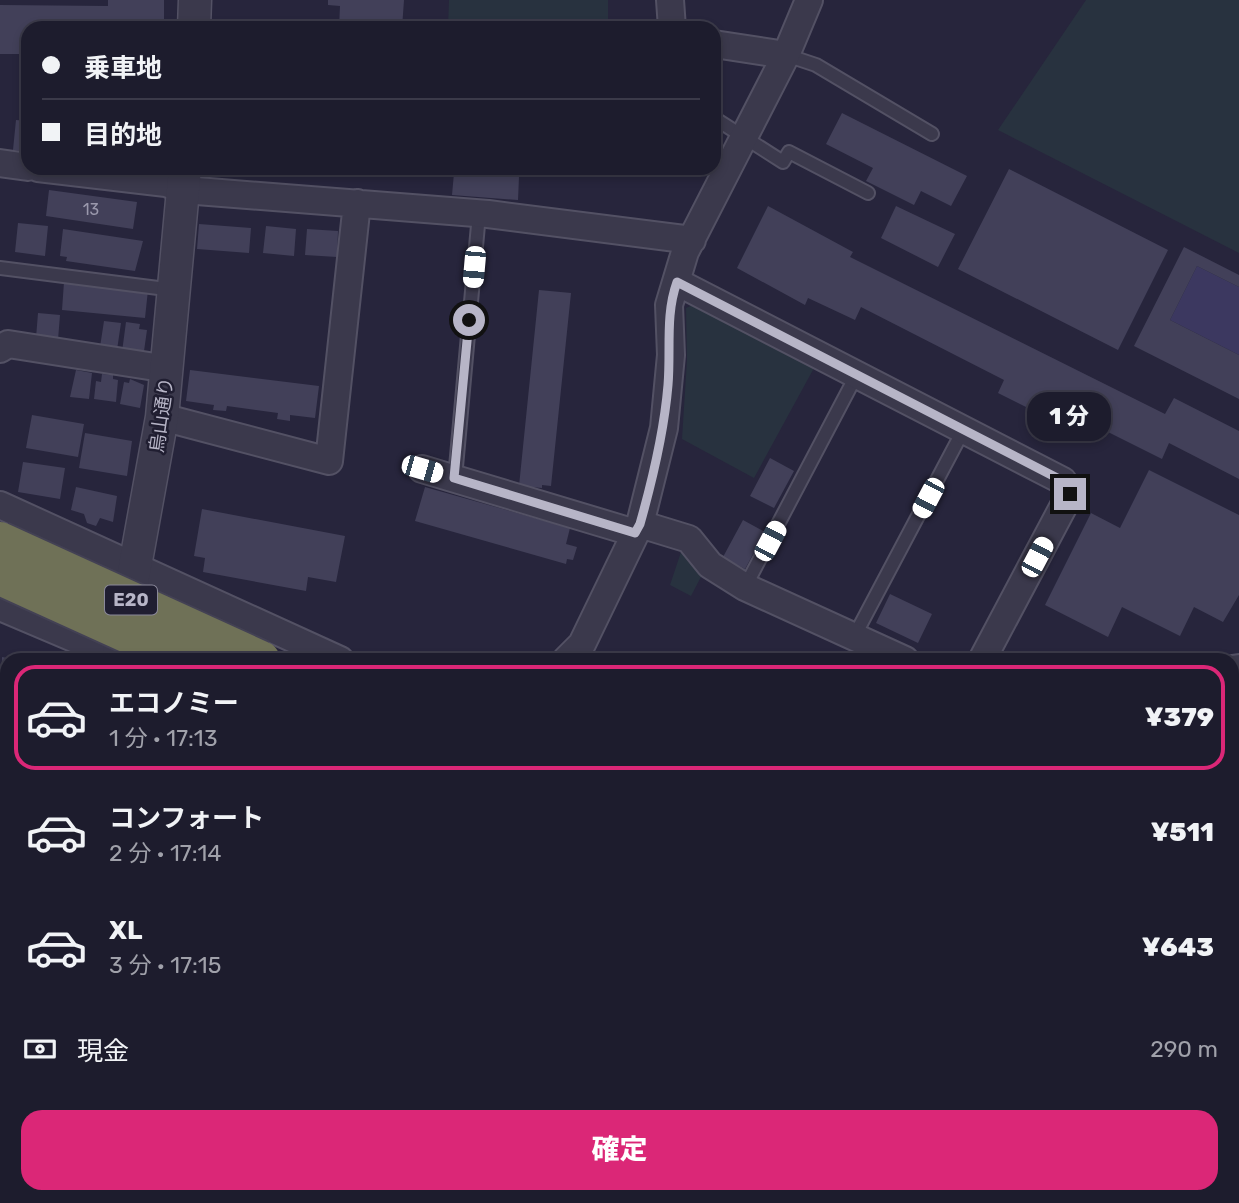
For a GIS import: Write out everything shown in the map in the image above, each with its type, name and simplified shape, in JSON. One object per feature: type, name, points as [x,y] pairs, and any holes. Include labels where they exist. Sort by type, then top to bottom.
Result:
[{"type":"highway","name":"E20","points":[[0,541],[246,653]]},
{"type":"highway","name":"E20","points":[[0,576],[170,653]]},
{"type":"street","points":[[194,21],[195,0]]},
{"type":"street","points":[[670,0],[672,21]]},
{"type":"street","points":[[573,653],[582,644],[638,528],[664,428],[671,355],[669,305],[685,252],[786,55],[809,0]]},
{"type":"street","points":[[721,45],[786,55]]},
{"type":"street","points":[[0,163],[21,166]]},
{"type":"street","points":[[98,175],[166,183],[184,179],[357,203],[479,214],[692,240]]},
{"type":"street","name":"烏山通り","points":[[122,653],[162,417],[184,179]]},
{"type":"street","points":[[162,417],[329,461],[357,203]]},
{"type":"street","points":[[677,282],[1063,481],[1070,494],[986,653]]},
{"type":"street","points":[[0,349],[8,344],[168,369]]},
{"type":"street","points":[[422,469],[638,528],[689,539],[710,565],[746,587],[889,653]]},
{"type":"street","points":[[0,505],[135,569],[324,653]]},
{"type":"street","points":[[0,607],[107,653]]},
{"type":"lane","points":[[786,55],[816,65],[932,135]]},
{"type":"lane","points":[[721,123],[783,162],[789,152],[868,193]]},
{"type":"lane","points":[[454,478],[479,214]]},
{"type":"lane","points":[[0,268],[175,290]]},
{"type":"lane","points":[[746,587],[856,376]]},
{"type":"lane","points":[[854,637],[964,429]]},
{"type":"shaded area","points":[[449,0],[608,0],[608,21],[448,21]]},
{"type":"shaded area","points":[[1086,0],[1239,0],[1239,253],[998,130]]},
{"type":"shaded area","points":[[1197,266],[1239,287],[1239,355],[1170,320]]},
{"type":"shaded area","points":[[693,305],[814,368],[754,478],[682,439],[687,360],[686,308]]},
{"type":"shaded area","points":[[682,549],[703,573],[691,596],[670,585]]},
{"type":"building","points":[[108,0],[164,0],[164,21],[21,21],[21,54],[0,54],[0,5],[108,6]]},
{"type":"building","points":[[328,0],[404,0],[402,21],[339,21],[340,6],[328,5]]},
{"type":"building","points":[[842,113],[967,176],[951,206],[921,191],[914,205],[866,181],[873,168],[826,144]]},
{"type":"building","points":[[16,120],[21,120],[21,151],[13,150]]},
{"type":"building","points":[[1009,169],[1168,250],[1118,350],[958,269]]},
{"type":"building","points":[[454,175],[519,177],[518,200],[452,195]]},
{"type":"building","points":[[49,190],[137,202],[133,229],[46,216]]},
{"type":"building","points":[[768,206],[853,252],[850,257],[1165,414],[1174,398],[1239,431],[1239,479],[1169,443],[1162,459],[1050,403],[1044,416],[998,393],[1004,380],[861,307],[855,320],[808,298],[805,305],[737,268]]},
{"type":"building","points":[[896,206],[955,234],[938,267],[881,238]]},
{"type":"building","points":[[18,223],[48,226],[45,256],[15,252]]},
{"type":"building","points":[[199,224],[251,228],[249,253],[197,249]]},
{"type":"building","points":[[266,226],[296,229],[294,256],[263,253]]},
{"type":"building","points":[[63,229],[143,241],[135,271],[66,261],[67,257],[60,256]]},
{"type":"building","points":[[307,229],[338,231],[337,257],[305,255]]},
{"type":"building","points":[[1184,247],[1239,275],[1239,287],[1197,266],[1170,320],[1239,355],[1239,399],[1134,346]]},
{"type":"building","points":[[64,282],[148,290],[145,318],[62,310]]},
{"type":"building","points":[[539,290],[571,293],[551,486],[542,485],[542,488],[519,486]]},
{"type":"building","points":[[38,313],[60,315],[58,340],[36,338]]},
{"type":"building","points":[[104,321],[121,323],[117,350],[100,347]]},
{"type":"building","points":[[126,322],[140,324],[139,329],[147,330],[144,351],[140,350],[139,354],[122,352]]},
{"type":"building","points":[[76,370],[92,373],[89,399],[70,397]]},
{"type":"building","points":[[190,370],[319,386],[315,418],[290,415],[290,421],[277,419],[278,413],[227,406],[226,411],[213,410],[214,405],[186,401]]},
{"type":"building","points":[[102,374],[113,375],[113,379],[118,380],[116,402],[94,399],[96,381],[101,382]]},
{"type":"building","points":[[130,379],[144,385],[140,408],[120,404],[124,382],[129,383]]},
{"type":"building","points":[[32,415],[84,424],[78,457],[26,448]]},
{"type":"building","points":[[85,433],[132,441],[127,476],[79,468]]},
{"type":"building","points":[[770,458],[794,471],[774,508],[750,496]]},
{"type":"building","points":[[23,462],[65,468],[60,499],[18,492]]},
{"type":"building","points":[[1149,470],[1239,515],[1239,595],[1223,622],[1194,607],[1180,636],[1122,607],[1108,637],[1045,605],[1091,513],[1120,528]]},
{"type":"building","points":[[76,487],[117,496],[113,522],[100,518],[96,526],[87,523],[84,514],[71,510]]},
{"type":"building","points":[[425,487],[570,528],[566,544],[577,547],[573,560],[567,559],[566,564],[415,521]]},
{"type":"building","points":[[202,509],[345,536],[336,582],[308,577],[306,591],[203,572],[205,558],[194,556]]},
{"type":"building","points":[[743,520],[765,532],[745,569],[723,557]]},
{"type":"building","points":[[890,594],[932,614],[918,643],[876,623]]},
{"type":"route","points":[[469,320],[454,478],[635,533],[656,467],[664,428],[671,355],[669,305],[677,282],[1063,481],[1070,494]]}]
